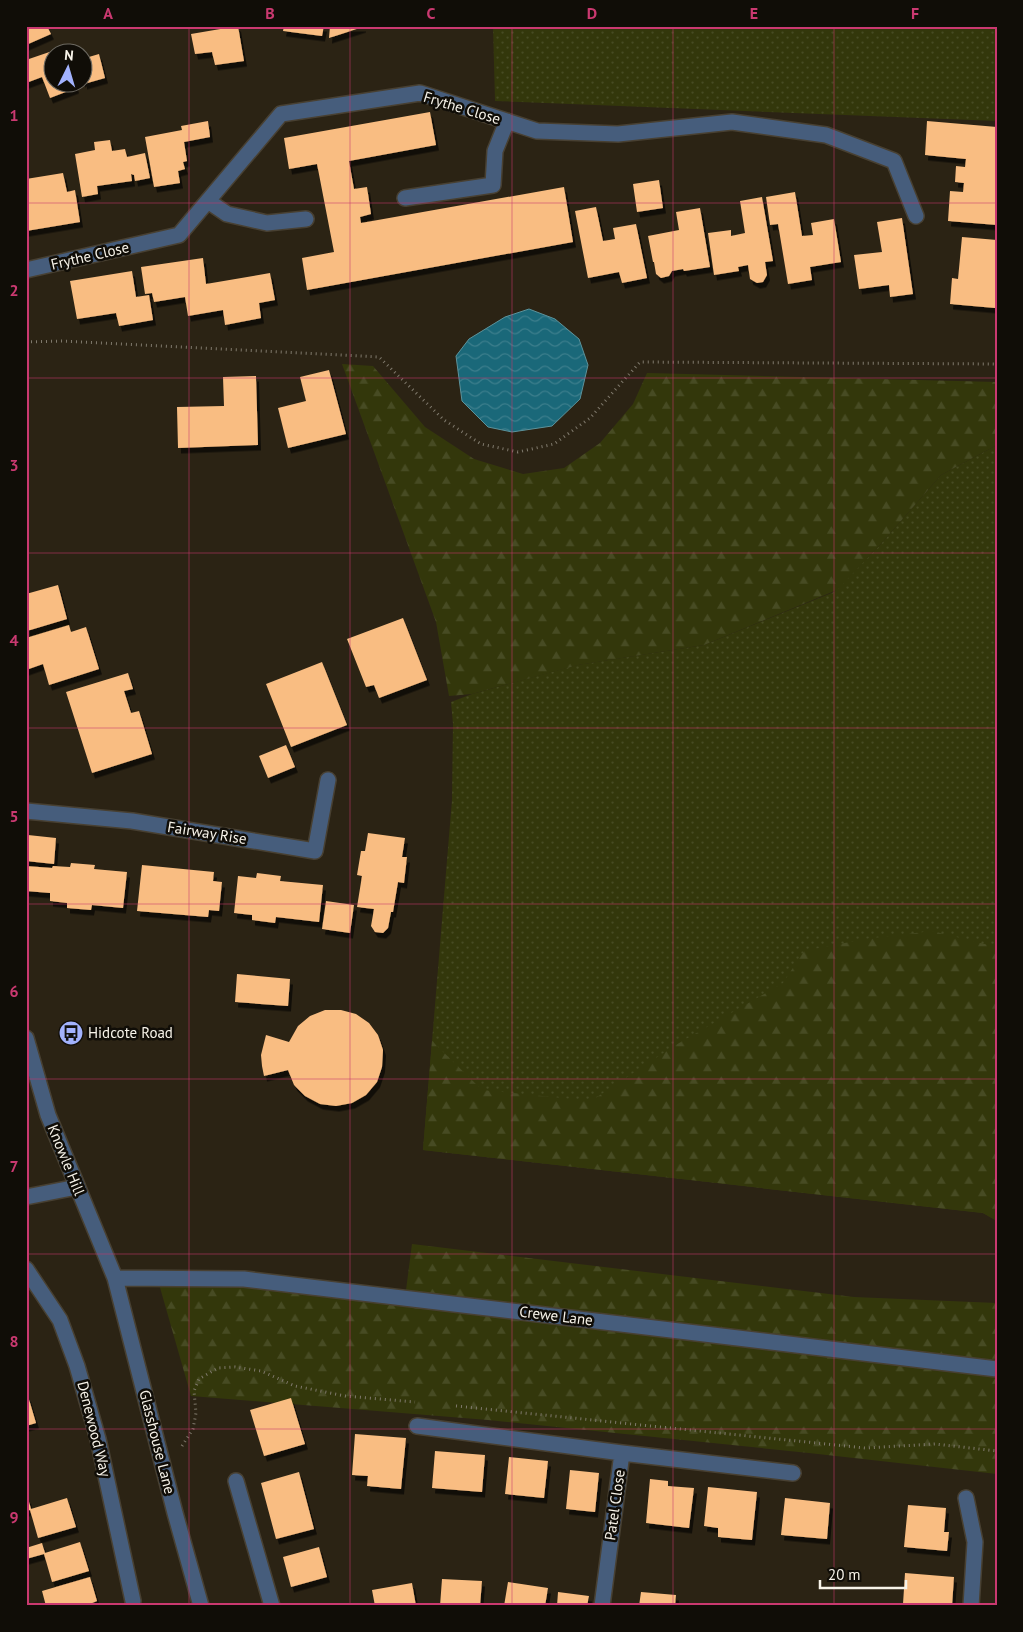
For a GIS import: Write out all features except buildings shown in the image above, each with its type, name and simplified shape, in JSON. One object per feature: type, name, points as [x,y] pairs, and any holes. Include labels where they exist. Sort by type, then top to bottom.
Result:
[{"type":"street","name":"Frythe Close","points":[[26,270],[179,236],[281,114],[420,93],[537,131],[618,134],[732,122],[826,135],[894,161],[916,216]]},
{"type":"street","points":[[405,198],[493,185],[495,151],[506,121]]},
{"type":"street","points":[[208,201],[227,214],[267,223],[306,219]]},
{"type":"street","name":"Fairway Rise","points":[[26,811],[132,821],[315,851],[328,780]]},
{"type":"street","name":"Knowle Hill","points":[[26,1038],[48,1115],[115,1278]]},
{"type":"street","points":[[26,1197],[77,1187]]},
{"type":"street","name":"Denewood Way","points":[[26,1269],[60,1320],[78,1366],[98,1439],[133,1601]]},
{"type":"street","name":"Crewe Lane","points":[[115,1278],[244,1279],[997,1369]]},
{"type":"street","name":"Glasshouse Lane","points":[[115,1278],[175,1513],[202,1606]]},
{"type":"street","points":[[417,1426],[622,1453]]},
{"type":"street","name":"Patel Close","points":[[602,1606],[622,1453],[793,1473]]},
{"type":"street","points":[[236,1481],[272,1606]]},
{"type":"street","points":[[966,1498],[975,1542],[971,1606]]},
{"type":"path","points":[[26,342],[63,341],[379,357],[444,420],[481,444],[518,452],[554,444],[590,418],[640,362],[997,364]]},
{"type":"path","points":[[180,1449],[193,1429],[196,1412],[194,1391],[199,1378],[218,1368],[235,1367],[261,1371],[295,1386],[337,1395],[421,1403]]},
{"type":"path","points":[[450,1406],[865,1448],[935,1444],[997,1451]]},
{"type":"green space","points":[[493,26],[997,26],[997,121],[495,101]]},
{"type":"green space","points":[[342,364],[373,366],[425,427],[474,459],[523,474],[564,468],[600,443],[633,404],[647,373],[997,382],[997,445],[941,475],[880,545],[837,590],[704,645],[578,665],[472,694],[449,696],[436,622]]},
{"type":"green space","points":[[997,445],[997,1221],[983,1213],[423,1150],[452,800],[453,724],[451,702],[472,694],[577,665],[704,645],[834,592],[880,545],[941,475]]},
{"type":"green space","points":[[932,931],[997,947],[997,1221],[983,1213],[423,1150],[432,1041],[482,1090],[591,1101],[674,1046],[783,983],[804,951],[865,939]]},
{"type":"green space","points":[[412,1244],[854,1297],[997,1303],[997,1474],[488,1420],[191,1396],[159,1284],[203,1283],[405,1298]]},
{"type":"water","points":[[529,309],[555,319],[579,339],[588,365],[580,399],[552,426],[512,432],[488,427],[462,401],[456,356],[469,339],[505,317]]},
{"type":"place","name":"Hidcote Road","points":[[71,1033]]}]
